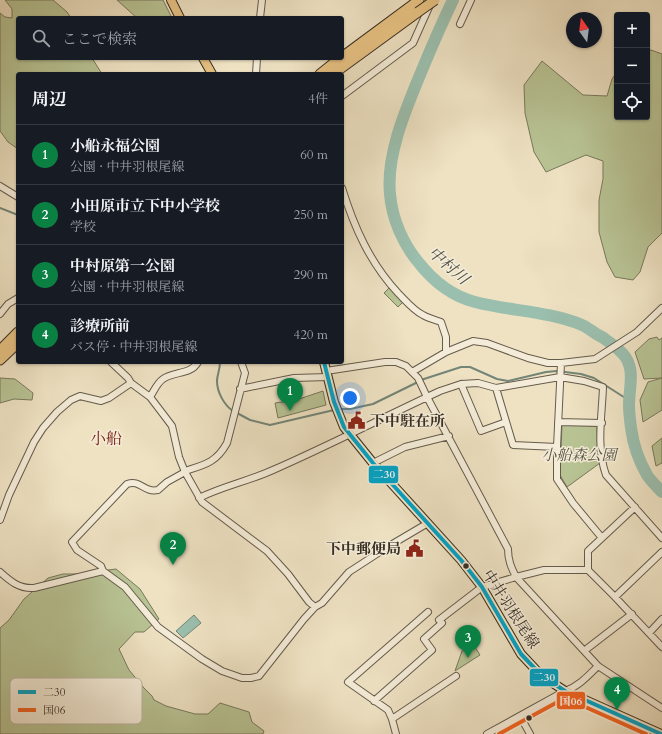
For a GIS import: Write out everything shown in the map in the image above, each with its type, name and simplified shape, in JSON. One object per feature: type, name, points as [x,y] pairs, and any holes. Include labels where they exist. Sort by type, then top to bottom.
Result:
[{"type":"highway","points":[[344,55],[417,5],[433,0]]},
{"type":"highway","points":[[335,72],[417,5]]},
{"type":"highway","points":[[322,72],[337,60]]},
{"type":"highway","points":[[0,350],[16,334]]},
{"type":"highway","points":[[0,360],[16,345]]},
{"type":"main road","points":[[171,0],[179,16]]},
{"type":"main road","points":[[204,60],[209,72]]},
{"type":"main road","points":[[324,364],[327,374]]},
{"type":"main road","name":"中井羽根尾線","points":[[327,374],[334,402],[344,427],[373,463],[461,560],[482,587],[521,654],[542,676],[565,691],[661,734]]},
{"type":"street","points":[[260,16],[262,0]]},
{"type":"street","points":[[344,95],[413,43],[433,0]]},
{"type":"street","points":[[460,24],[471,0]]},
{"type":"street","points":[[256,72],[257,60]]},
{"type":"street","points":[[0,186],[16,196]]},
{"type":"street","points":[[344,194],[360,238],[372,260],[390,284],[409,305],[424,316],[441,322],[446,337],[446,352]]},
{"type":"street","points":[[0,314],[8,304],[16,299]]},
{"type":"street","points":[[412,372],[446,352],[473,341],[487,343],[528,358],[548,363],[561,365],[590,360],[599,357],[638,332],[662,308]]},
{"type":"street","points":[[240,390],[294,378],[327,374],[385,362],[396,362],[406,366],[418,378],[449,436],[508,549],[511,567],[516,576],[598,666],[662,708]]},
{"type":"street","points":[[112,364],[128,378],[131,383],[150,397],[172,426],[179,457],[185,472],[202,502],[267,551],[288,574],[309,602],[315,607]]},
{"type":"street","points":[[150,397],[163,379],[170,375],[190,370],[197,364]]},
{"type":"street","points":[[242,364],[245,373],[223,450],[211,462],[185,472],[167,482],[158,490],[148,490],[135,483],[127,484],[72,542],[77,550],[101,566],[103,571],[125,586],[158,627],[202,659],[222,671],[242,678],[259,676],[315,607],[322,603],[349,572],[428,523]]},
{"type":"street","points":[[561,365],[556,472],[557,479],[560,485],[602,538]]},
{"type":"street","points":[[199,498],[214,490],[256,477],[350,435],[427,397],[461,384],[478,383],[496,388],[560,377],[584,381],[603,387],[600,451],[606,475],[662,538]]},
{"type":"street","points":[[0,520],[9,495],[34,442],[43,428],[58,412],[70,400],[80,396],[101,401],[105,400],[117,394],[131,383]]},
{"type":"street","points":[[461,384],[481,431],[506,422]]},
{"type":"street","points":[[496,388],[513,445],[557,447]]},
{"type":"street","points":[[558,422],[602,423]]},
{"type":"street","points":[[373,463],[405,447],[449,436]]},
{"type":"street","points":[[588,570],[588,551],[635,507]]},
{"type":"street","points":[[615,597],[662,552]]},
{"type":"street","points":[[657,557],[662,562]]},
{"type":"street","points":[[374,701],[432,650],[424,639],[441,621],[482,587],[516,576],[544,570],[588,570],[632,614],[662,647]]},
{"type":"street","points":[[0,572],[17,586],[26,589],[103,571]]},
{"type":"street","points":[[396,734],[388,710],[348,682],[428,612]]},
{"type":"street","points":[[584,651],[632,614]]},
{"type":"street","points":[[649,632],[662,619]]},
{"type":"street","points":[[487,734],[573,688],[583,681],[598,666]]},
{"type":"street","points":[[392,719],[456,676]]},
{"type":"street","points":[[520,716],[530,734]]},
{"type":"green space","points":[[5,0],[53,0],[70,16],[16,16],[16,60],[93,60],[101,72],[16,72],[16,148],[8,142],[0,131],[0,13],[5,17],[12,18],[12,9]]},
{"type":"green space","points":[[117,0],[163,0],[171,16],[135,16]]},
{"type":"green space","points":[[650,50],[662,54],[662,233],[648,247],[640,272],[633,280],[615,277],[607,262],[599,232],[599,200],[603,179],[603,161],[586,155],[546,172],[534,152],[525,113],[524,85],[542,61],[583,95],[607,96],[614,76],[614,120],[650,120]]},
{"type":"green space","points":[[390,287],[404,301],[398,307],[384,293]]},
{"type":"green space","points":[[657,337],[659,340],[662,338],[662,378],[644,379],[635,352],[649,339]]},
{"type":"green space","points":[[0,378],[15,379],[33,393],[32,400],[14,399],[0,403]]},
{"type":"green space","points":[[662,378],[662,410],[643,422],[640,400],[648,382]]},
{"type":"green space","points":[[323,391],[326,405],[278,418],[275,403],[296,400]]},
{"type":"green space","name":"小船森公園","points":[[562,425],[597,426],[600,463],[567,487],[560,475]]},
{"type":"green space","points":[[662,438],[662,463],[656,466],[652,446]]},
{"type":"green space","points":[[116,569],[140,589],[159,619],[144,632],[135,632],[119,649],[129,670],[136,678],[10,678],[10,724],[142,724],[142,686],[154,700],[166,706],[195,714],[208,714],[220,703],[249,712],[252,722],[264,731],[263,734],[0,734],[0,628],[9,620],[24,599],[48,578],[63,574],[78,574]]},
{"type":"green space","points":[[469,646],[475,647],[480,655],[455,671],[462,651]]},
{"type":"shaded area","points":[[194,615],[201,623],[183,638],[176,631]]},
{"type":"waterway","name":"中村川","points":[[453,0],[433,43],[410,99],[394,147],[391,163],[390,194],[393,213],[399,231],[413,256],[437,282],[451,292],[475,302],[569,320],[582,325],[621,351],[627,360],[631,372],[629,410],[635,446],[641,464],[647,475],[662,492]]},
{"type":"waterway","points":[[0,208],[16,214]]},
{"type":"waterway","points":[[220,364],[217,379],[218,389],[224,402],[233,411]]},
{"type":"waterway","points":[[338,409],[350,409],[373,404],[424,379],[461,367],[470,367],[497,379],[508,381],[546,372],[557,371],[581,374],[594,378],[630,401]]},
{"type":"waterway","points":[[237,413],[250,420],[270,425],[334,410]]},
{"type":"transit line","name":"二30","points":[[324,364],[334,402],[344,427],[373,463],[461,560],[482,587],[521,654],[542,676],[565,691],[661,734]]},
{"type":"transit line","name":"国06","points":[[499,734],[565,698],[646,734]]},
{"type":"place","name":"小船永福公園","points":[[290,411]]},
{"type":"place","name":"下中駐在所","points":[[357,421]]},
{"type":"place","name":"下中郵便局","points":[[414,549]]},
{"type":"place","name":"小田原市立下中小学校","points":[[173,565]]},
{"type":"place","name":"中村原第一公園","points":[[468,658]]},
{"type":"place","name":"診療所前","points":[[617,710]]},
{"type":"district","name":"小船","points":[[106,438]]}]
